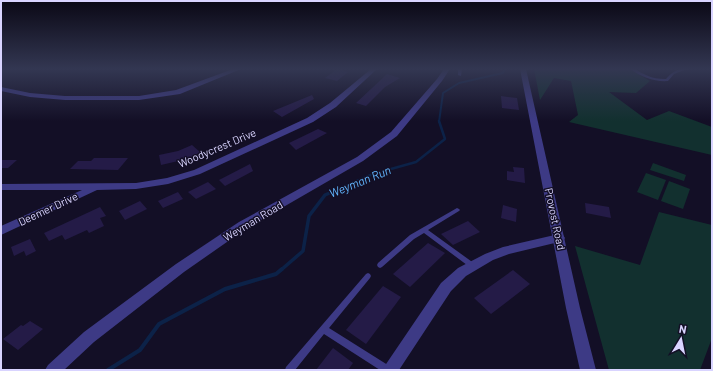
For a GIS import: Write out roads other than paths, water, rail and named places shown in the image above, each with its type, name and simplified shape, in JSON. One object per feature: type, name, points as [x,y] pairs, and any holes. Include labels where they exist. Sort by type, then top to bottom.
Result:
[{"type":"street","points":[[1,89],[30,95],[66,98],[139,98],[177,92],[192,86]]},
{"type":"street","name":"Woodycrest Drive","points":[[1,188],[94,188],[136,186],[168,181],[197,172],[310,120],[333,105],[354,86]]},
{"type":"street","name":"Weyman Road","points":[[53,370],[89,337],[180,268],[243,225],[360,159],[394,134],[435,86]]},
{"type":"street","name":"Provost Road","points":[[527,86],[588,370]]},
{"type":"street","name":"Deemer Drive","points":[[1,231],[94,188]]},
{"type":"street","points":[[389,370],[446,287],[462,272],[489,257],[507,250],[559,238]]},
{"type":"lane","points":[[380,265],[412,237],[457,210]]},
{"type":"lane","points":[[424,230],[473,266]]},
{"type":"lane","points":[[289,370],[368,276]]},
{"type":"lane","points":[[323,328],[389,370]]},
{"type":"waterway","name":"Weyman Run","points":[[439,121],[443,93],[454,86]]},
{"type":"waterway","name":"Weyman Run","points":[[341,188],[373,174],[416,162],[445,139],[439,121]]},
{"type":"waterway","name":"Weyman Run","points":[[281,270],[303,251],[309,216],[325,195],[343,187]]},
{"type":"waterway","name":"Weyman Run","points":[[108,370],[140,350],[159,324],[225,289],[276,274],[282,269]]}]
